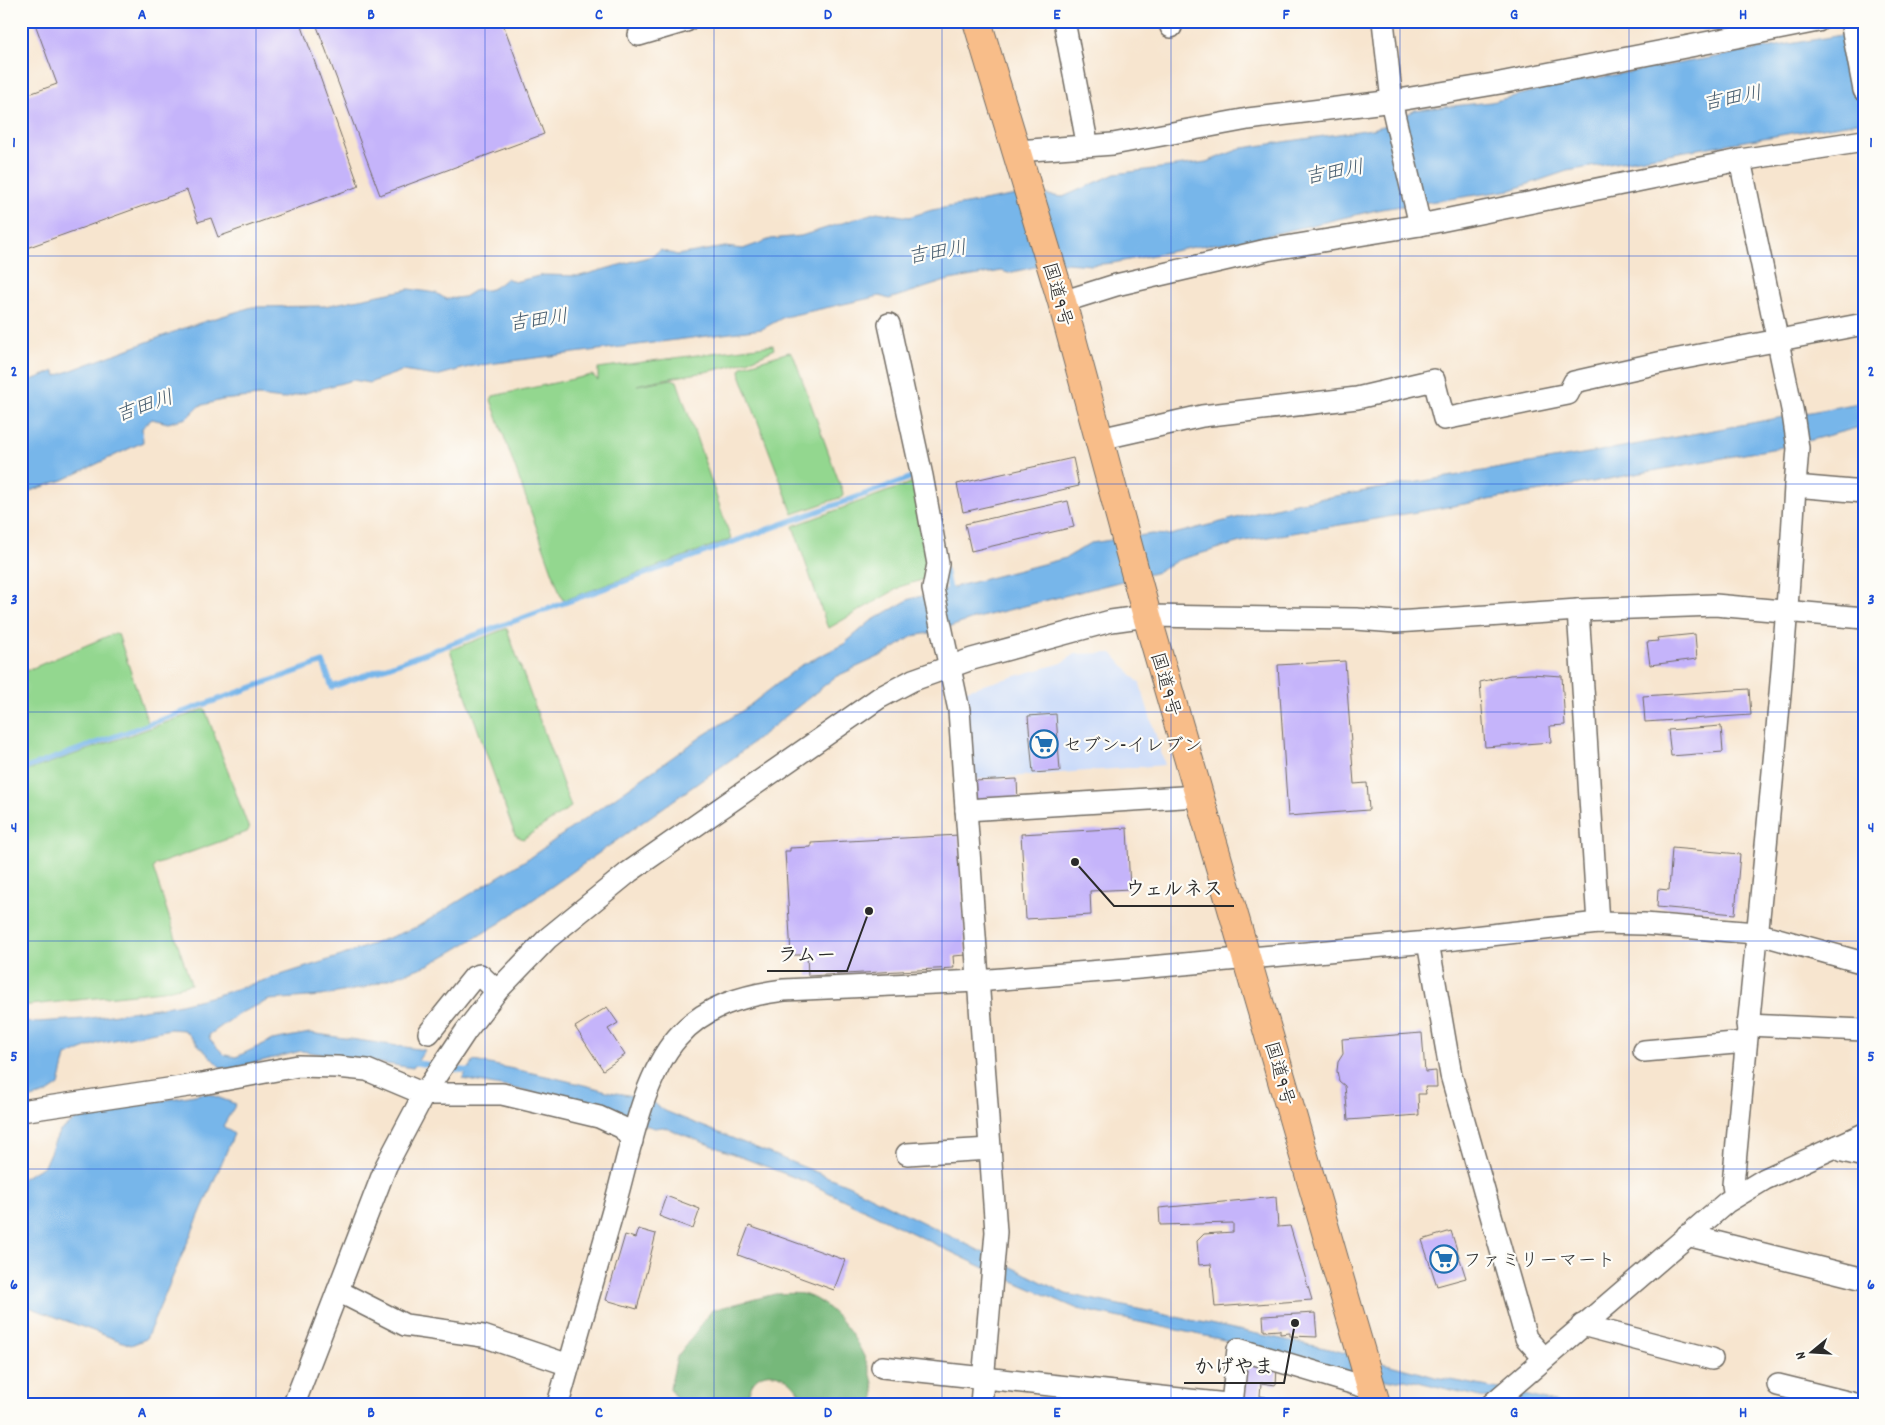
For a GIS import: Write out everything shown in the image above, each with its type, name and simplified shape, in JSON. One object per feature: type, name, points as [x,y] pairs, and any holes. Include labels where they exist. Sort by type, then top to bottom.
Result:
[{"type":"highway","name":"国道9号","points":[[977,21],[1060,296],[1100,439],[1123,533],[1372,1390]]},
{"type":"street","points":[[639,34],[686,21]]},
{"type":"street","points":[[1064,21],[1086,137]]},
{"type":"street","points":[[1383,21],[1393,106],[1420,225]]},
{"type":"street","points":[[1018,155],[1113,144],[1248,119],[1393,106],[1500,83],[1818,21]]},
{"type":"street","points":[[1852,25],[1864,90]]},
{"type":"street","points":[[1049,138],[1138,133],[1144,135],[1145,138]]},
{"type":"street","points":[[1060,296],[1267,250],[1420,225],[1740,160],[1864,141]]},
{"type":"street","points":[[1735,1196],[1733,1185],[1788,612],[1798,448],[1779,341],[1740,160]]},
{"type":"street","points":[[889,324],[922,476],[938,564],[934,592],[959,710],[996,1232],[981,1404]]},
{"type":"street","points":[[1100,439],[1202,416],[1357,398],[1434,380],[1444,419],[1568,394],[1574,382],[1663,362],[1864,324]]},
{"type":"street","points":[[1795,486],[1864,492]]},
{"type":"street","points":[[294,1404],[386,1166],[428,1087],[497,991],[548,938],[599,895],[658,851],[879,698],[913,680],[950,666],[1111,621],[1147,616],[1356,619],[1396,622],[1578,610],[1715,605],[1864,618]]},
{"type":"street","points":[[1578,610],[1598,923]]},
{"type":"street","points":[[966,810],[1200,796]]},
{"type":"street","points":[[558,1404],[635,1132],[656,1069],[677,1037],[688,1026],[718,1005],[762,993],[784,990],[977,981],[1428,942],[1598,923],[1644,924],[1756,933],[1864,963]]},
{"type":"street","points":[[1428,942],[1452,1075],[1526,1338],[1544,1358]]},
{"type":"street","points":[[429,1033],[474,977],[480,975],[497,991]]},
{"type":"street","points":[[1644,1051],[1747,1034],[1864,1030]]},
{"type":"street","points":[[21,1111],[202,1084],[298,1066],[367,1070],[428,1087],[510,1096],[610,1121],[635,1132]]},
{"type":"street","points":[[1499,1398],[1687,1235],[1735,1196],[1765,1179],[1864,1134]]},
{"type":"street","points":[[1838,1146],[1843,1151],[1864,1156]]},
{"type":"street","points":[[906,1154],[990,1149]]},
{"type":"street","points":[[1687,1235],[1864,1279]]},
{"type":"street","points":[[338,1290],[405,1325],[483,1336],[569,1365]]},
{"type":"street","points":[[1582,1325],[1712,1359]]},
{"type":"street","points":[[1232,1404],[1238,1349],[1372,1390]]},
{"type":"street","points":[[882,1367],[1227,1404]]},
{"type":"street","points":[[1778,1385],[1855,1404]]},
{"type":"shaded area","points":[[1112,653],[1140,684],[1165,765],[970,780],[962,691],[1062,663],[1074,654]]},
{"type":"green space","points":[[773,345],[774,349],[758,357],[724,368],[637,385],[672,379],[677,381],[731,539],[565,600],[562,599],[491,400],[493,396],[592,375],[598,380],[598,368]]},
{"type":"green space","points":[[789,352],[793,354],[843,493],[842,497],[793,514],[740,370],[743,366]]},
{"type":"green space","points":[[916,481],[931,561],[925,579],[902,586],[829,628],[793,526]]},
{"type":"green space","points":[[507,629],[571,807],[523,839],[515,835],[450,650]]},
{"type":"green space","points":[[115,633],[118,634],[148,723],[21,769],[21,673]]},
{"type":"green space","points":[[205,709],[249,829],[247,832],[155,865],[153,868],[191,984],[162,991],[21,1006],[21,773]]},
{"type":"green space","points":[[795,1293],[806,1295],[819,1301],[832,1311],[855,1340],[864,1356],[874,1389],[874,1404],[804,1404],[798,1391],[790,1382],[781,1376],[771,1374],[762,1375],[755,1381],[750,1390],[748,1404],[679,1404],[670,1388],[677,1357],[712,1310],[775,1294]]},
{"type":"water","name":"吉田川","points":[[1864,31],[1864,121],[1567,171],[1511,190],[1381,209],[1252,239],[1199,246],[1113,263],[1091,265],[1053,262],[1032,193],[1063,197],[1115,174],[1206,162],[1243,148],[1372,129],[1391,124],[1414,110],[1491,102],[1567,83]]},
{"type":"water","name":"吉田川","points":[[1028,193],[1048,264],[1008,273],[1002,271],[949,280],[889,299],[880,296],[784,317],[762,329],[473,366],[436,376],[402,371],[369,383],[353,380],[283,399],[259,396],[222,400],[199,406],[187,418],[168,423],[152,419],[142,428],[143,442],[63,480],[21,494],[21,384],[55,371],[56,376],[190,326],[252,307],[325,306],[409,289],[436,293],[446,299],[464,297],[477,289],[486,290],[494,288],[507,278],[514,282],[543,275],[580,276],[652,256],[660,250],[677,255],[725,247],[743,249],[771,239],[801,236],[877,212],[909,217],[932,210]]},
{"type":"water","points":[[1864,402],[1864,426],[1788,446],[1565,487],[1245,541],[1178,560],[1158,572],[973,619],[942,630],[935,592],[1066,558],[1091,543],[1152,534],[1170,535],[1295,503],[1612,449]]},
{"type":"water","points":[[933,593],[940,631],[913,636],[885,654],[835,677],[736,756],[500,923],[428,965],[363,988],[321,996],[269,1000],[240,1013],[209,1035],[210,1040],[225,1055],[236,1057],[272,1040],[310,1033],[425,1050],[413,1068],[301,1051],[230,1069],[220,1067],[184,1030],[170,1029],[99,1043],[66,1056],[59,1085],[46,1094],[21,1101],[21,1023],[84,1019],[176,1005],[214,996],[341,956],[417,927],[532,856],[704,735],[745,709],[800,666],[844,644],[871,621],[910,599]]},
{"type":"water","points":[[474,1061],[644,1099],[665,1111],[848,1185],[1066,1294],[1334,1350],[1435,1377],[1504,1390],[1493,1400],[1406,1379],[1392,1381],[1224,1340],[1078,1309],[999,1275],[809,1183],[663,1127],[655,1128],[528,1091],[462,1079]]},
{"type":"water","points":[[206,1093],[236,1104],[223,1126],[234,1134],[146,1339],[131,1345],[21,1304],[21,1179],[44,1166],[59,1132],[83,1114]]},
{"type":"water","points":[[1516,1393],[1563,1404],[1515,1404],[1497,1400]]},
{"type":"building","points":[[34,21],[300,21],[359,186],[218,237],[211,218],[198,222],[187,190],[21,250],[21,97],[57,84]]},
{"type":"building","points":[[315,21],[502,21],[544,134],[380,195]]},
{"type":"building","points":[[1073,458],[1079,486],[963,512],[957,484]]},
{"type":"building","points":[[1068,501],[1074,527],[971,551],[965,524]]},
{"type":"building","points":[[1695,634],[1697,659],[1650,665],[1647,642],[1658,641],[1657,638]]},
{"type":"building","points":[[1345,661],[1354,784],[1367,783],[1369,810],[1288,816],[1278,665]]},
{"type":"building","points":[[1510,675],[1562,676],[1565,725],[1550,726],[1551,742],[1485,747],[1480,682]]},
{"type":"building","points":[[1749,689],[1751,715],[1645,722],[1643,696]]},
{"type":"building","name":"セブン-イレブン","points":[[1056,714],[1060,771],[1033,773],[1028,716]]},
{"type":"building","points":[[1721,726],[1723,752],[1671,756],[1668,730]]},
{"type":"building","points":[[1017,779],[1018,802],[975,804],[974,781]]},
{"type":"building","points":[[1127,828],[1130,889],[1090,891],[1091,915],[1026,919],[1021,834]]},
{"type":"building","points":[[959,835],[966,955],[953,956],[954,968],[808,976],[807,955],[791,955],[785,851],[790,851],[790,848],[811,847],[811,843]]},
{"type":"building","points":[[1672,848],[1740,854],[1735,914],[1657,907],[1658,889],[1669,890]]},
{"type":"building","points":[[607,1007],[618,1023],[608,1029],[625,1055],[603,1070],[575,1027]]},
{"type":"building","points":[[1422,1033],[1425,1072],[1436,1071],[1437,1087],[1425,1087],[1426,1094],[1418,1094],[1419,1115],[1348,1120],[1345,1086],[1339,1081],[1337,1071],[1338,1062],[1343,1054],[1342,1039]]},
{"type":"building","points":[[666,1196],[700,1209],[693,1229],[659,1216]]},
{"type":"building","points":[[1276,1197],[1278,1227],[1290,1226],[1312,1300],[1215,1307],[1211,1264],[1199,1265],[1197,1241],[1204,1234],[1233,1232],[1233,1223],[1160,1225],[1159,1208]]},
{"type":"building","points":[[749,1226],[845,1260],[834,1290],[738,1255]]},
{"type":"building","points":[[638,1229],[656,1234],[637,1309],[606,1300],[625,1235],[635,1238]]},
{"type":"building","name":"ファミリーマート","points":[[1451,1231],[1466,1278],[1437,1286],[1422,1240]]},
{"type":"building","points":[[1315,1313],[1317,1337],[1290,1336],[1290,1333],[1280,1334],[1280,1330],[1264,1331],[1263,1316]]},
{"type":"building","points":[[1243,1364],[1277,1367],[1276,1385],[1261,1383],[1260,1396],[1266,1397],[1266,1404],[1239,1404]]},
{"type":"waterway","points":[[21,770],[323,662],[332,687],[918,475]]},
{"type":"waterway","points":[[945,570],[950,595]]},
{"type":"waterway","points":[[410,1062],[438,1066]]},
{"type":"waterway","points":[[447,1068],[475,1072]]},
{"type":"place","name":"セブン-イレブン","points":[[1044,744]]},
{"type":"place","name":"ウェルネス","points":[[1075,862]]},
{"type":"place","name":"ラムー","points":[[869,911]]},
{"type":"place","name":"ファミリーマート","points":[[1444,1259]]},
{"type":"place","name":"かげやま","points":[[1295,1323]]}]
